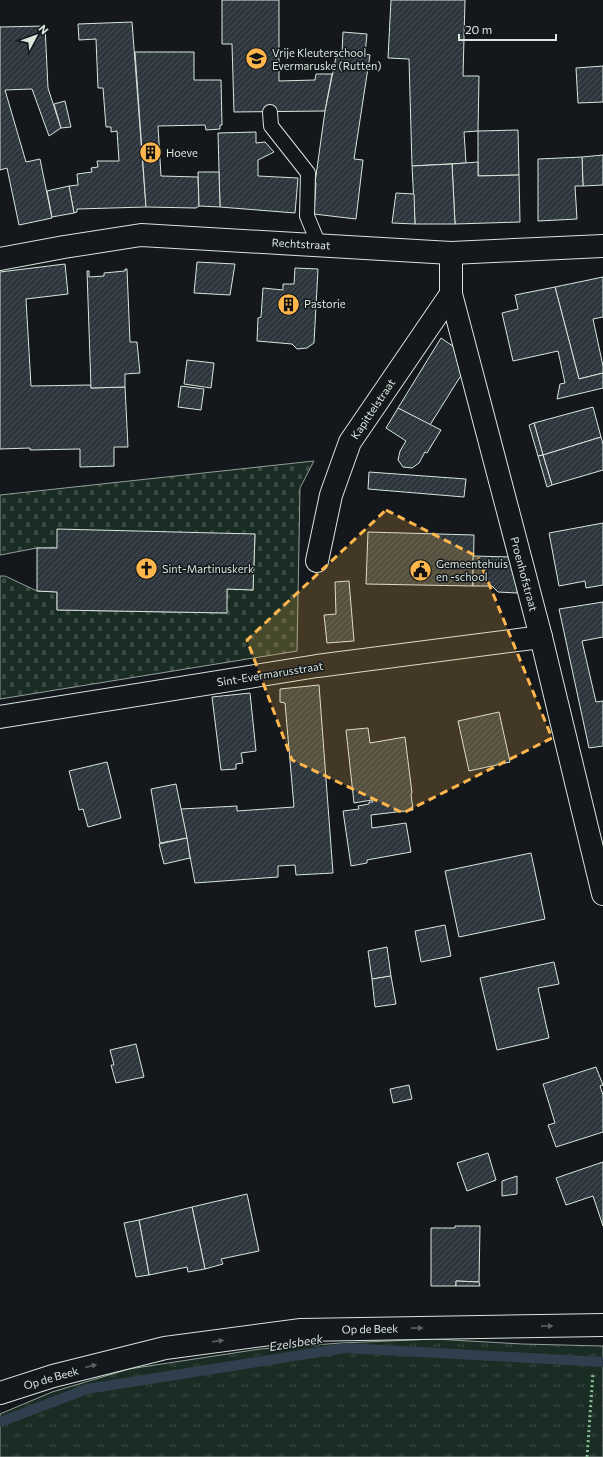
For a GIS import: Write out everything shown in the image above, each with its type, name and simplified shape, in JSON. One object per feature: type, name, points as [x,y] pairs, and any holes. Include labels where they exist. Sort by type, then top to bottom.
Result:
[{"type":"street","name":"Rechtstraat","points":[[0,259],[64,247],[141,236],[451,252],[603,246]]},
{"type":"street","name":"Proenhofstraat","points":[[451,252],[452,294],[541,637],[603,894]]},
{"type":"street","name":"Kapittelstraat","points":[[317,561],[331,495],[350,442],[452,294]]},
{"type":"street","name":"Sint-Evermarusstraat","points":[[0,717],[317,666],[541,637]]},
{"type":"street","name":"Op de Beek","points":[[0,1394],[53,1376],[165,1348],[301,1330],[603,1326]]},
{"type":"lane","points":[[270,112],[271,126],[308,173],[307,216],[319,245]]},
{"type":"highlighted area","points":[[386,510],[478,557],[552,738],[403,813],[292,760],[247,640]]},
{"type":"green space","points":[[314,461],[300,488],[297,651],[0,699],[0,576],[5,576],[37,591],[57,592],[57,610],[226,613],[227,589],[253,590],[255,534],[57,548],[37,548],[0,555],[0,495]]},
{"type":"green space","points":[[435,1339],[522,1344],[603,1346],[603,1457],[0,1457],[0,1414],[52,1392],[129,1369],[260,1349],[341,1343]]},
{"type":"building","name":"Vrije Kleuterschool Evermaruske (Rutten)","points":[[222,0],[279,0],[279,81],[315,80],[316,74],[332,74],[325,111],[234,112],[232,44],[222,44]]},
{"type":"building","points":[[391,0],[465,0],[463,76],[479,76],[478,131],[464,132],[466,163],[412,166],[409,59],[388,58]]},
{"type":"building","points":[[132,22],[146,207],[77,209],[77,212],[74,213],[69,186],[78,185],[77,174],[92,172],[91,168],[98,167],[97,161],[119,161],[117,131],[111,132],[111,127],[106,127],[103,88],[98,88],[96,39],[79,40],[78,24]]},
{"type":"building","points":[[45,26],[48,88],[61,128],[49,136],[32,89],[5,90],[26,162],[40,159],[52,218],[19,225],[7,168],[0,170],[0,27]]},
{"type":"building","points":[[343,32],[367,34],[365,54],[370,55],[354,159],[363,160],[356,219],[314,214],[315,183],[325,111],[337,52],[342,53]]},
{"type":"building","name":"Hoeve","points":[[135,52],[194,52],[194,80],[221,80],[222,125],[220,125],[220,129],[206,130],[205,125],[158,126],[161,176],[198,177],[199,206],[196,208],[146,207]]},
{"type":"building","points":[[603,66],[603,102],[578,103],[576,68]]},
{"type":"building","points":[[65,101],[71,127],[61,128],[54,104]]},
{"type":"building","points":[[518,130],[519,175],[478,176],[478,131]]},
{"type":"building","points":[[256,132],[256,143],[265,142],[274,152],[258,160],[258,176],[298,178],[295,213],[220,207],[218,133]]},
{"type":"building","points":[[603,155],[603,185],[583,186],[582,157]]},
{"type":"building","points":[[582,157],[583,186],[575,186],[577,219],[538,221],[538,159]]},
{"type":"building","points":[[478,162],[478,176],[519,175],[520,222],[455,224],[452,164]]},
{"type":"building","points":[[452,164],[455,224],[415,224],[412,166]]},
{"type":"building","points":[[198,172],[219,172],[220,207],[199,206]]},
{"type":"building","points":[[69,186],[74,213],[52,217],[47,191]]},
{"type":"building","points":[[396,193],[414,194],[415,224],[392,223]]},
{"type":"building","points":[[197,262],[235,264],[230,295],[194,293]]},
{"type":"building","points":[[65,264],[68,294],[26,299],[31,386],[91,385],[91,388],[125,387],[128,447],[114,447],[114,466],[80,467],[80,449],[0,449],[0,272]]},
{"type":"building","name":"Pastorie","points":[[295,268],[318,269],[314,343],[307,348],[297,349],[292,344],[257,341],[258,318],[261,317],[263,288],[283,290],[283,284],[294,284]]},
{"type":"building","points":[[125,269],[127,269],[130,342],[137,342],[140,373],[125,374],[125,387],[91,388],[87,271],[89,271],[89,277],[104,276],[104,273],[125,271]]},
{"type":"building","points":[[603,277],[603,317],[593,319],[603,366],[603,373],[579,379],[555,287]]},
{"type":"building","points":[[555,287],[579,379],[603,373],[603,388],[557,399],[560,384],[565,383],[558,351],[513,361],[502,313],[518,309],[515,295]]},
{"type":"building","points":[[441,338],[457,349],[464,376],[460,377],[430,425],[398,408]]},
{"type":"building","points":[[187,360],[214,363],[211,388],[184,384]]},
{"type":"building","points":[[181,386],[204,389],[201,410],[178,407]]},
{"type":"building","points":[[593,407],[601,437],[543,455],[534,423]]},
{"type":"building","points":[[398,408],[441,430],[427,453],[425,452],[419,463],[412,468],[403,467],[398,460],[400,451],[406,441],[386,428]]},
{"type":"building","points":[[534,423],[543,455],[538,456],[529,425]]},
{"type":"building","points":[[601,437],[603,444],[603,470],[552,485],[543,455]]},
{"type":"building","points":[[543,455],[552,485],[547,487],[538,456]]},
{"type":"building","points":[[369,472],[466,479],[464,497],[368,489]]},
{"type":"building","points":[[603,523],[603,585],[586,588],[585,581],[559,586],[549,533]]},
{"type":"building","name":"Sint-Martinuskerk","points":[[57,529],[255,534],[253,590],[227,589],[227,613],[57,610],[57,592],[37,591],[37,548],[57,548]]},
{"type":"building","name":"Gemeentehuis en -school","points":[[368,532],[474,535],[473,586],[366,584]]},
{"type":"building","points":[[473,556],[511,557],[518,581],[517,593],[498,592],[492,586],[473,586]]},
{"type":"building","points":[[349,581],[354,641],[327,643],[324,615],[336,614],[335,582]]},
{"type":"building","points":[[603,602],[603,637],[582,641],[596,702],[603,701],[603,746],[589,748],[559,609]]},
{"type":"building","points":[[319,685],[333,873],[296,875],[295,865],[278,866],[278,877],[195,883],[181,809],[237,806],[237,811],[294,807],[285,703],[280,702],[280,689]]},
{"type":"building","points":[[250,693],[256,751],[241,753],[243,763],[236,764],[236,769],[221,770],[212,697]]},
{"type":"building","points":[[499,712],[510,762],[469,771],[458,721]]},
{"type":"building","points":[[368,728],[370,743],[405,737],[413,810],[371,815],[372,828],[406,823],[411,852],[367,860],[367,863],[351,866],[343,811],[359,809],[358,806],[373,802],[372,800],[354,803],[346,730]]},
{"type":"building","points":[[107,762],[121,818],[88,827],[83,809],[79,810],[69,771]]},
{"type":"building","points":[[176,784],[187,838],[160,843],[151,789]]},
{"type":"building","points":[[187,838],[190,858],[164,864],[159,844]]},
{"type":"building","points":[[531,853],[545,919],[459,937],[445,871]]},
{"type":"building","points":[[445,925],[451,956],[421,962],[415,931]]},
{"type":"building","points":[[387,947],[391,976],[372,979],[368,951]]},
{"type":"building","points":[[554,962],[559,984],[538,988],[549,1038],[497,1050],[480,978]]},
{"type":"building","points":[[391,976],[396,1004],[375,1007],[372,979]]},
{"type":"building","points":[[136,1044],[144,1077],[116,1083],[111,1065],[114,1065],[110,1050]]},
{"type":"building","points":[[596,1067],[603,1085],[600,1086],[603,1095],[603,1132],[556,1147],[548,1125],[555,1123],[543,1084]]},
{"type":"building","points":[[409,1085],[412,1099],[393,1103],[390,1089]]},
{"type":"building","points":[[488,1153],[496,1180],[467,1191],[457,1163]]},
{"type":"building","points":[[603,1162],[603,1226],[593,1196],[566,1205],[556,1178]]},
{"type":"building","points":[[517,1176],[517,1194],[502,1196],[502,1181]]},
{"type":"building","points":[[247,1194],[259,1251],[221,1259],[223,1264],[205,1269],[192,1207]]},
{"type":"building","points":[[192,1207],[205,1269],[188,1272],[187,1267],[149,1275],[139,1220]]},
{"type":"building","points":[[139,1220],[149,1275],[136,1277],[124,1223]]},
{"type":"building","points":[[455,1226],[480,1226],[479,1282],[456,1281],[456,1286],[431,1286],[431,1228],[455,1228]]},
{"type":"building","points":[[456,1281],[479,1282],[480,1286],[456,1286]]},
{"type":"waterway","name":"Ezelsbeek","points":[[0,1422],[87,1389],[345,1348],[603,1362]]},
{"type":"hedge","points":[[587,1457],[593,1373]]},
{"type":"place","name":"Vrije Kleuterschool Evermaruske (Rutten)","points":[[256,59]]},
{"type":"place","name":"Hoeve","points":[[151,153]]},
{"type":"place","name":"Pastorie","points":[[289,304]]},
{"type":"place","name":"Sint-Martinuskerk","points":[[146,569]]},
{"type":"place","name":"Gemeentehuis en -school","points":[[420,570]]}]
